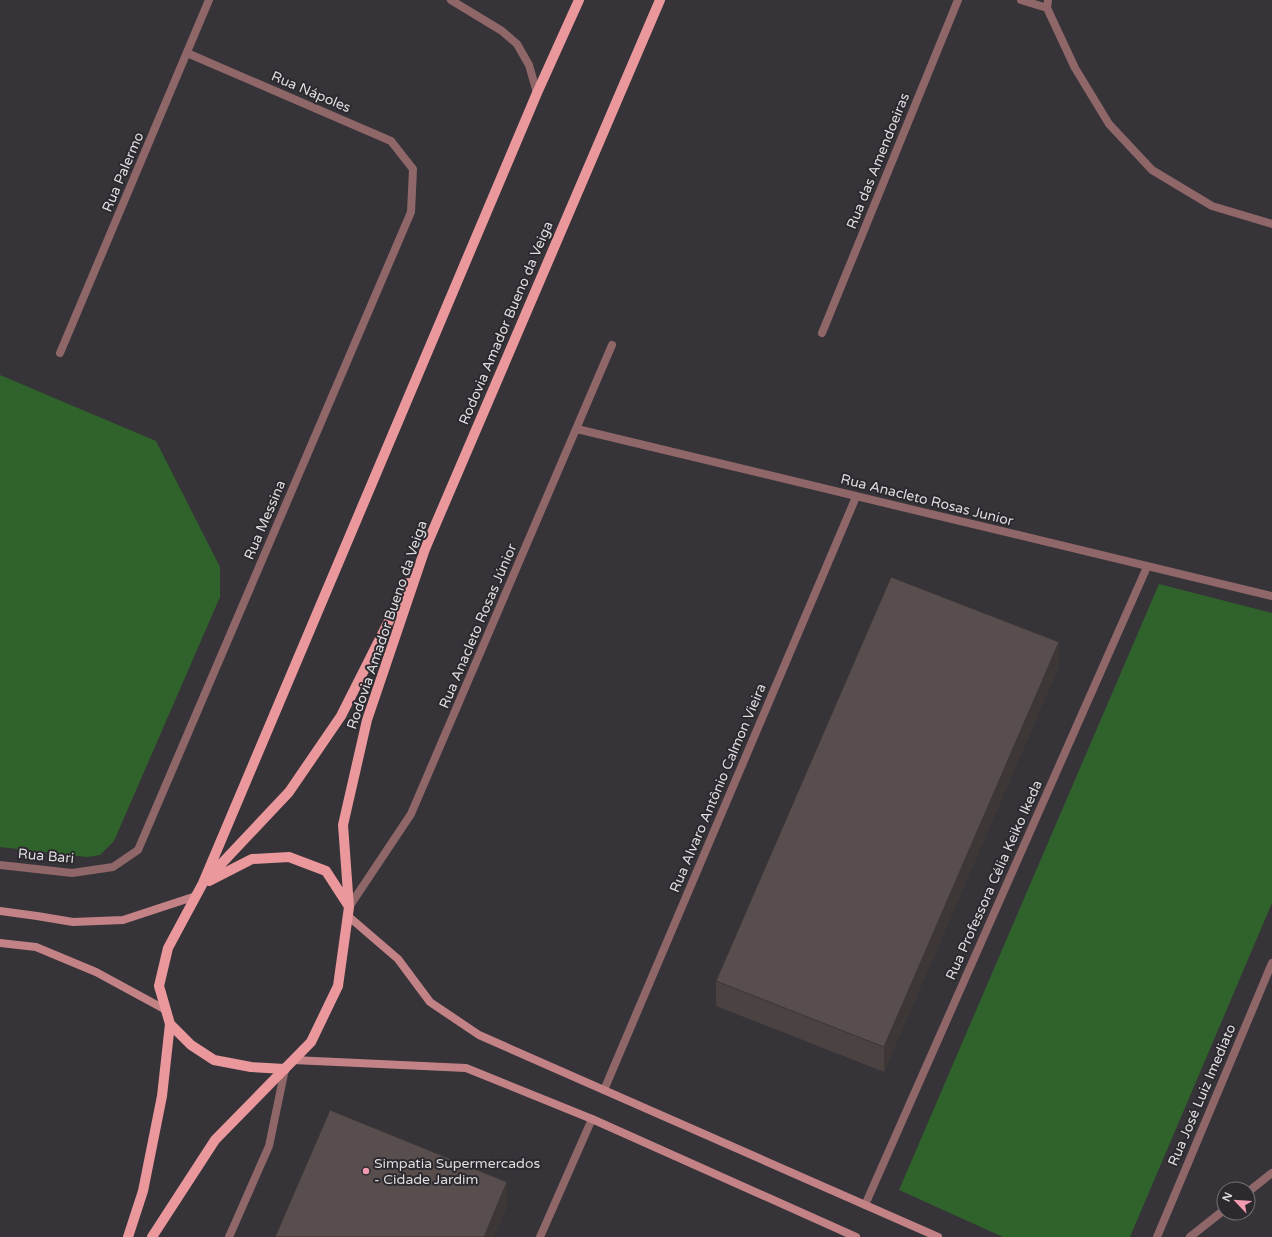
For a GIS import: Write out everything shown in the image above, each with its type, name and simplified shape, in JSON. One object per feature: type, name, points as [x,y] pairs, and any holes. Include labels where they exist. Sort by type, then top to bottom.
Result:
[{"type":"main road","points":[[128,1237],[143,1191],[162,1096],[170,1024],[159,986],[168,948],[203,883],[537,93],[579,0]]},
{"type":"main road","name":"Rodovia Amador Bueno da Veiga","points":[[152,1237],[215,1140],[311,1042],[338,986],[348,911],[343,825],[367,720],[425,549],[660,0]]},
{"type":"main road","points":[[203,883],[289,792],[341,716],[425,549]]},
{"type":"main road","points":[[203,883],[252,859],[289,857],[326,871],[348,911]]},
{"type":"main road","points":[[170,1024],[191,1045],[214,1060],[251,1068],[285,1069]]},
{"type":"street","name":"Rua Palermo","points":[[60,353],[209,0]]},
{"type":"street","points":[[451,0],[502,31],[517,44],[529,65],[537,93]]},
{"type":"street","name":"Rua das Amendoeiras","points":[[822,333],[958,0]]},
{"type":"street","points":[[1021,0],[1048,4],[1075,68],[1109,124],[1152,170],[1212,206],[1272,224]]},
{"type":"street","name":"Rua Nápoles","points":[[187,53],[391,141],[413,169]]},
{"type":"street","name":"Rua Messina","points":[[113,867],[138,850],[412,212],[413,169]]},
{"type":"street","name":"Rua Anacleto Rosas Júnior","points":[[348,911],[411,814],[612,345]]},
{"type":"street","name":"Rua Anacleto Rosas Junior","points":[[577,429],[1272,596]]},
{"type":"street","name":"Rua Alvaro Antônio Calmon Vieira","points":[[604,1090],[856,496]]},
{"type":"street","name":"Rua Professora Célia Keiko Ikeda","points":[[865,1205],[1147,567]]},
{"type":"street","name":"Rua Bari","points":[[0,865],[72,873],[113,867]]},
{"type":"street","points":[[0,911],[73,922],[123,920],[196,896]]},
{"type":"street","points":[[348,911],[398,959],[430,1002],[479,1035],[938,1237]]},
{"type":"street","points":[[0,943],[36,947],[96,972],[166,1010]]},
{"type":"street","name":"Rua José Luiz Imediato","points":[[1157,1237],[1272,963]]},
{"type":"street","points":[[293,1060],[466,1068],[592,1119],[856,1237]]},
{"type":"street","points":[[229,1237],[269,1146],[285,1069]]},
{"type":"street","points":[[540,1237],[592,1119]]},
{"type":"street","points":[[1256,1186],[1272,1173]]},
{"type":"street","points":[[1190,1237],[1216,1216]]},
{"type":"green space","points":[[0,375],[156,441],[220,567],[220,597],[114,841],[100,855],[87,857],[0,847]]},
{"type":"green space","points":[[1159,584],[1272,613],[1272,903],[1130,1237],[1003,1237],[899,1190]]},
{"type":"building","points":[[891,577],[1059,642],[884,1047],[716,981]]},
{"type":"building","name":"Simpatia Supermercados - Cidade Jardim","points":[[330,1110],[507,1182],[484,1237],[275,1237]]},
{"type":"place","name":"Simpatia Supermercados - Cidade Jardim","points":[[366,1171]]}]
